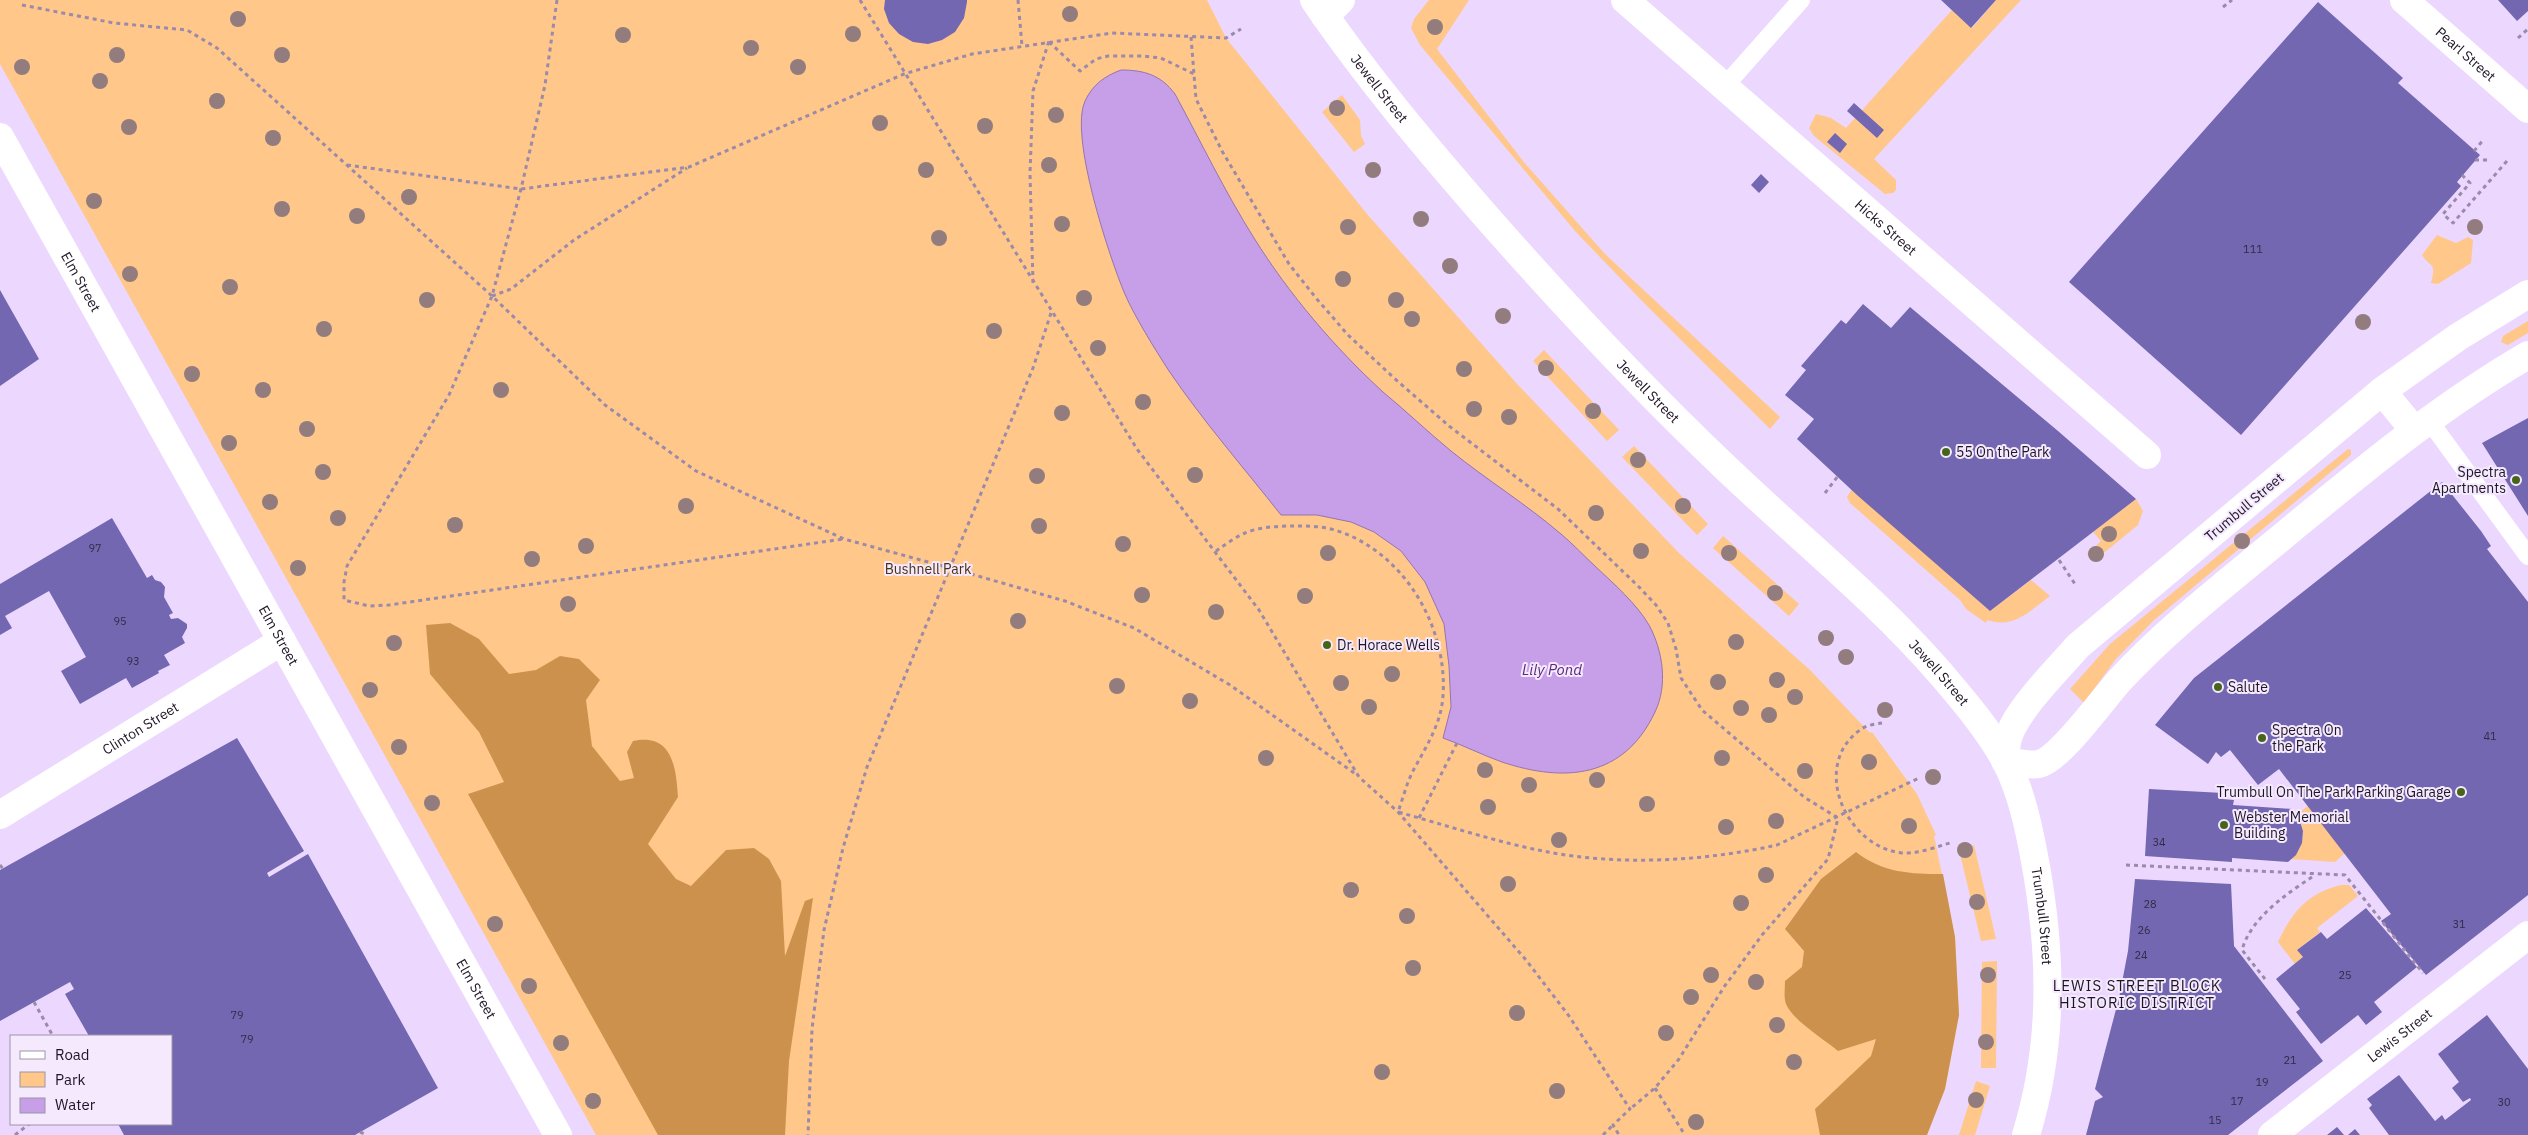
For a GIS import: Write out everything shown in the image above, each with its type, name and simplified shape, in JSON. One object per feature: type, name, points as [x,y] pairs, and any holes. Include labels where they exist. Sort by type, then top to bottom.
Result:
[{"type":"main road","name":"Hicks Street","points":[[1624,0],[2147,455]]},
{"type":"main road","name":"Pearl Street","points":[[2404,0],[2528,109]]},
{"type":"main road","name":"Jewell Street","points":[[1327,5],[1404,118],[1549,287],[1663,407],[1731,473],[1884,613],[1925,655],[1980,721],[2006,761]]},
{"type":"main road","name":"Elm Street","points":[[0,137],[558,1135]]},
{"type":"main road","name":"Trumbull Street","points":[[2026,1135],[2037,1096],[2048,1027],[2049,989],[2047,937],[2030,836],[2024,809],[2006,761],[2008,737],[2014,724],[2078,646],[2382,391],[2451,342],[2528,294]]},
{"type":"main road","points":[[2006,761],[2037,765],[2048,761],[2059,752],[2082,722],[2131,668],[2182,620],[2421,425],[2459,397],[2528,355]]},
{"type":"main road","points":[[2382,391],[2421,425]]},
{"type":"main road","name":"Clinton Street","points":[[0,815],[282,641]]},
{"type":"main road","name":"Lewis Street","points":[[2272,1135],[2528,936]]},
{"type":"lane","points":[[1724,87],[1801,0]]},
{"type":"lane","points":[[2421,425],[2528,556]]},
{"type":"path","points":[[557,0],[544,85],[521,189],[492,296],[449,395],[347,566],[344,600],[369,606],[389,605],[844,539]]},
{"type":"path","points":[[860,0],[1137,449],[1259,610],[1359,777]]},
{"type":"path","points":[[1018,0],[1022,46]]},
{"type":"path","points":[[2223,7],[2232,0]]},
{"type":"path","points":[[22,5],[114,23],[186,30],[217,48],[492,296],[605,404],[696,471],[844,539],[1065,601],[1134,628],[1230,685],[1359,777],[1398,812],[1526,960],[1569,1016],[1630,1109]]},
{"type":"path","points":[[492,296],[510,290],[574,240],[689,167],[904,74],[972,54],[1049,41],[1112,33],[1226,38],[1241,28]]},
{"type":"path","points":[[2518,38],[2528,29]]},
{"type":"path","points":[[1191,37],[1196,99],[1222,151],[1289,264],[1336,320],[1394,378],[1449,426],[1558,509],[1639,587],[1656,605],[1668,623],[1676,649],[1681,678],[1702,710],[1804,797],[1838,818]]},
{"type":"path","points":[[1034,283],[1030,174],[1033,91],[1049,41]]},
{"type":"path","points":[[1049,41],[1059,54],[1080,71],[1096,59],[1108,56],[1142,56],[1161,58],[1194,74]]},
{"type":"path","points":[[2474,151],[2484,139]]},
{"type":"path","points":[[2475,160],[2490,160]]},
{"type":"path","points":[[2462,176],[2470,184],[2443,214],[2453,223],[2506,161]]},
{"type":"path","points":[[346,165],[521,189],[689,167]]},
{"type":"path","points":[[808,1135],[813,1019],[824,930],[843,848],[867,767],[1033,368],[1051,312]]},
{"type":"path","points":[[1824,492],[1838,476]]},
{"type":"path","points":[[1216,551],[1245,533],[1278,526],[1314,526],[1335,530],[1353,538],[1383,557],[1401,572],[1428,616],[1437,642],[1442,666],[1443,696],[1438,723],[1414,770],[1398,812]]},
{"type":"path","points":[[2059,560],[2075,584]]},
{"type":"path","points":[[1882,722],[1860,729],[1842,750],[1836,777],[1840,798],[1850,823],[1861,834],[1900,853],[1914,853],[1950,843]]},
{"type":"path","points":[[1419,818],[1457,743]]},
{"type":"path","points":[[1398,812],[1547,852],[1603,860],[1664,860],[1759,849],[1795,838],[1919,778]]},
{"type":"path","points":[[1603,1135],[1655,1088],[1679,1059],[1724,988],[1762,935],[1828,859],[1838,818]]},
{"type":"path","points":[[0,864],[3,869]]},
{"type":"path","points":[[2126,865],[2345,875],[2424,974]]},
{"type":"path","points":[[2265,979],[2242,950],[2246,936],[2279,901],[2316,874]]},
{"type":"path","points":[[34,1002],[52,1035]]},
{"type":"path","points":[[1655,1088],[1685,1135]]},
{"type":"path","points":[[15,1135],[28,1125]]},
{"type":"path","points":[[1613,1125],[1619,1135]]},
{"type":"path","points":[[360,1132],[367,1135]]},
{"type":"green space","name":"Bushnell Park","points":[[0,0],[1207,0],[1226,38],[1367,214],[1518,385],[1679,553],[1810,670],[1870,733],[1872,732],[1917,794],[1936,835],[1934,836],[1955,937],[1959,1015],[1945,1089],[1927,1135],[596,1135],[0,64]]},
{"type":"green space","points":[[1429,0],[1469,0],[1437,49],[1523,161],[1605,254],[1780,417],[1770,429],[1575,231],[1420,45],[1411,28],[1414,19]]},
{"type":"green space","points":[[1996,0],[2021,0],[1874,159],[1896,180],[1896,190],[1893,193],[1885,194],[1814,136],[1809,128],[1816,114],[1831,118],[1846,128],[1952,10],[1972,28]]},
{"type":"green space","points":[[1342,95],[1360,120],[1361,136],[1365,144],[1354,152],[1322,112]]},
{"type":"green space","points":[[2437,235],[2456,243],[2468,237],[2473,240],[2471,263],[2438,284],[2431,283],[2433,268],[2422,255]]},
{"type":"green space","points":[[2528,321],[2528,333],[2508,345],[2501,342],[2503,336]]},
{"type":"green space","points":[[1544,350],[1619,430],[1607,441],[1533,361]]},
{"type":"green space","points":[[1634,446],[1708,524],[1697,535],[1622,457]]},
{"type":"green space","points":[[2348,449],[2351,450],[2351,455],[2153,621],[2115,660],[2084,703],[2070,689],[2110,644]]},
{"type":"green space","points":[[1852,489],[1990,611],[2031,580],[2050,596],[2021,617],[2005,622],[1987,620],[1986,623],[1966,609],[1960,600],[1850,503],[1847,497]]},
{"type":"green space","points":[[2136,499],[2143,511],[2138,525],[2094,561],[2087,554],[2101,541],[2093,532]]},
{"type":"green space","points":[[1723,536],[1799,604],[1789,616],[1713,548]]},
{"type":"green space","points":[[2308,806],[2345,853],[2335,862],[2291,859],[2299,850],[2303,832],[2300,820],[2296,815]]},
{"type":"green space","points":[[1974,845],[1996,939],[1981,941],[1959,850]]},
{"type":"green space","points":[[2341,885],[2349,885],[2358,896],[2317,928],[2320,932],[2297,950],[2303,957],[2295,964],[2278,942],[2283,931],[2302,905],[2319,893]]},
{"type":"green space","points":[[1997,961],[1996,1068],[1981,1068],[1982,962]]},
{"type":"green space","points":[[1976,1081],[1990,1086],[1975,1135],[1959,1135]]},
{"type":"shaded area","points":[[450,623],[479,639],[509,674],[536,670],[560,656],[579,659],[600,680],[586,700],[592,746],[620,781],[634,778],[627,752],[633,741],[646,740],[656,742],[664,747],[669,754],[676,774],[678,797],[648,844],[676,879],[691,886],[726,850],[754,848],[769,859],[781,881],[785,956],[805,901],[813,898],[789,1061],[785,1135],[658,1135],[468,794],[504,782],[479,732],[430,674],[426,625]]},
{"type":"shaded area","points":[[1856,852],[1876,864],[1898,871],[1920,874],[1943,874],[1955,937],[1959,1015],[1945,1089],[1927,1135],[1820,1135],[1815,1109],[1871,1056],[1876,1039],[1838,1051],[1799,1020],[1787,1007],[1785,1000],[1785,981],[1802,967],[1804,951],[1785,929],[1821,879]]},
{"type":"water","name":"Lily Pond","points":[[1121,70],[1137,71],[1158,78],[1175,94],[1213,167],[1254,238],[1297,299],[1347,357],[1383,392],[1451,451],[1534,512],[1565,538],[1624,594],[1644,617],[1658,646],[1663,679],[1662,691],[1655,712],[1642,734],[1627,751],[1610,762],[1590,770],[1570,773],[1548,772],[1525,769],[1502,762],[1443,738],[1451,707],[1449,666],[1444,624],[1425,582],[1401,551],[1374,532],[1351,522],[1317,515],[1281,515],[1182,390],[1145,332],[1128,301],[1109,252],[1086,167],[1081,117],[1085,101],[1100,81]]},
{"type":"building","points":[[885,0],[967,0],[967,2],[964,18],[955,32],[942,40],[928,44],[913,42],[899,34],[889,23],[884,9]]},
{"type":"building","points":[[1941,0],[1996,0],[1971,28]]},
{"type":"building","points":[[2498,0],[2528,0],[2528,11],[2517,21]]},
{"type":"building","points":[[2318,2],[2403,78],[2398,83],[2480,155],[2457,182],[2461,186],[2241,435],[2069,282]]},
{"type":"building","points":[[1854,103],[1884,130],[1877,138],[1847,111]]},
{"type":"building","points":[[1835,133],[1847,144],[1840,153],[1827,142]]},
{"type":"building","points":[[1761,174],[1769,182],[1759,193],[1751,185]]},
{"type":"building","points":[[0,290],[39,359],[0,386]]},
{"type":"building","name":"55 On the Park","points":[[1863,304],[1891,328],[1910,307],[2136,499],[1990,611],[1857,495],[1797,439],[1814,419],[1785,395],[1806,370],[1801,366],[1841,320],[1846,324]]},
{"type":"building","name":"Spectra Apartments","points":[[2528,418],[2528,516],[2482,443]]},
{"type":"building","points":[[2442,482],[2481,531],[2491,546],[2487,549],[2528,602],[2528,895],[2426,975],[2381,921],[2391,914],[2279,769],[2258,785],[2230,750],[2221,757],[2216,752],[2208,764],[2155,725],[2194,678]]},
{"type":"building","points":[[112,518],[147,578],[152,575],[155,580],[161,582],[165,587],[164,597],[173,613],[169,615],[171,619],[178,618],[187,624],[182,637],[185,643],[164,655],[170,665],[158,671],[159,673],[132,688],[126,678],[80,704],[61,671],[86,657],[49,591],[5,616],[12,628],[0,635],[0,584]]},
{"type":"building","points":[[237,738],[304,851],[267,873],[269,877],[308,854],[438,1088],[355,1135],[124,1135],[119,1125],[172,1125],[172,1035],[88,1035],[65,994],[74,989],[70,982],[0,1021],[0,870]]},
{"type":"building","name":"Webster Memorial Building","points":[[2149,789],[2223,793],[2222,799],[2234,800],[2233,805],[2292,809],[2299,818],[2303,831],[2302,843],[2296,855],[2288,862],[2232,858],[2232,862],[2145,856]]},
{"type":"building","points":[[2135,879],[2231,884],[2234,946],[2323,1061],[2228,1135],[2086,1135],[2095,1101],[2103,1097],[2095,1089],[2119,998],[2128,951]]},
{"type":"building","points":[[2366,908],[2417,967],[2374,1002],[2382,1012],[2366,1025],[2358,1015],[2321,1044],[2296,1012],[2300,1009],[2276,979],[2303,957],[2297,950],[2321,932],[2327,939]]},
{"type":"building","points":[[2487,1015],[2528,1069],[2528,1135],[2389,1135],[2369,1108],[2372,1105],[2367,1099],[2399,1075],[2435,1121],[2442,1115],[2445,1120],[2471,1100],[2470,1098],[2463,1102],[2452,1088],[2459,1082],[2438,1054]]},
{"type":"building","points":[[2337,1127],[2344,1135],[2327,1135]]},
{"type":"building","points":[[2355,1129],[2360,1135],[2348,1135]]},
{"type":"place","name":"55 On the Park","points":[[1946,452]]},
{"type":"place","name":"Spectra Apartments","points":[[2516,480]]},
{"type":"place","name":"Dr. Horace Wells","points":[[1327,645]]},
{"type":"place","name":"Salute","points":[[2218,687]]},
{"type":"place","name":"Spectra On the Park","points":[[2262,738]]},
{"type":"place","name":"Trumbull On The Park Parking Garage","points":[[2461,792]]},
{"type":"place","name":"Webster Memorial Building","points":[[2224,825]]},
{"type":"district","name":"LEWIS STREET BLOCK HISTORIC DISTRICT","points":[[2137,994]]}]
